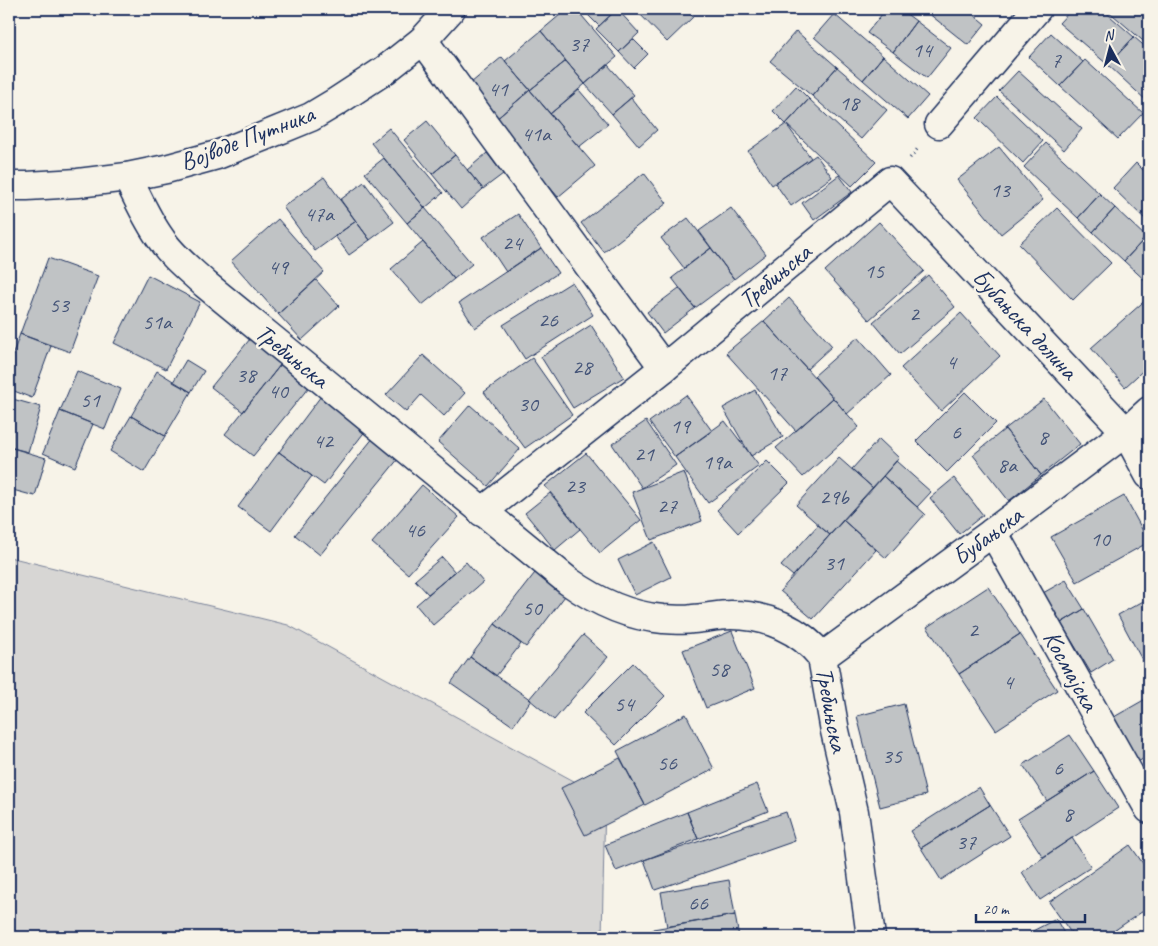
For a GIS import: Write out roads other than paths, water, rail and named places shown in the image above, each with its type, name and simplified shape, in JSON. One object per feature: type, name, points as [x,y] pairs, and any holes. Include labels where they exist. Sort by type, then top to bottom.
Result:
[{"type":"street","name":"Војводе Путника","points":[[9,186],[78,183],[127,177],[217,155],[311,117],[336,102],[385,70],[422,40],[450,9]]},
{"type":"street","points":[[939,124],[1038,9]]},
{"type":"street","points":[[422,40],[664,368]]},
{"type":"street","name":"Требињска","points":[[127,177],[161,240],[180,262],[568,582],[604,603],[633,614],[690,620],[731,615],[765,619],[779,624],[800,636],[816,649],[822,656],[835,731],[854,812],[871,937]]},
{"type":"street","name":"Требињска","points":[[482,512],[664,368],[890,181]]},
{"type":"street","name":"Бубањска долина","points":[[890,181],[1126,432],[1149,475]]},
{"type":"street","name":"Бубањска","points":[[822,656],[993,532],[1126,432],[1149,411]]},
{"type":"street","name":"Космајска","points":[[993,532],[1149,809]]}]
